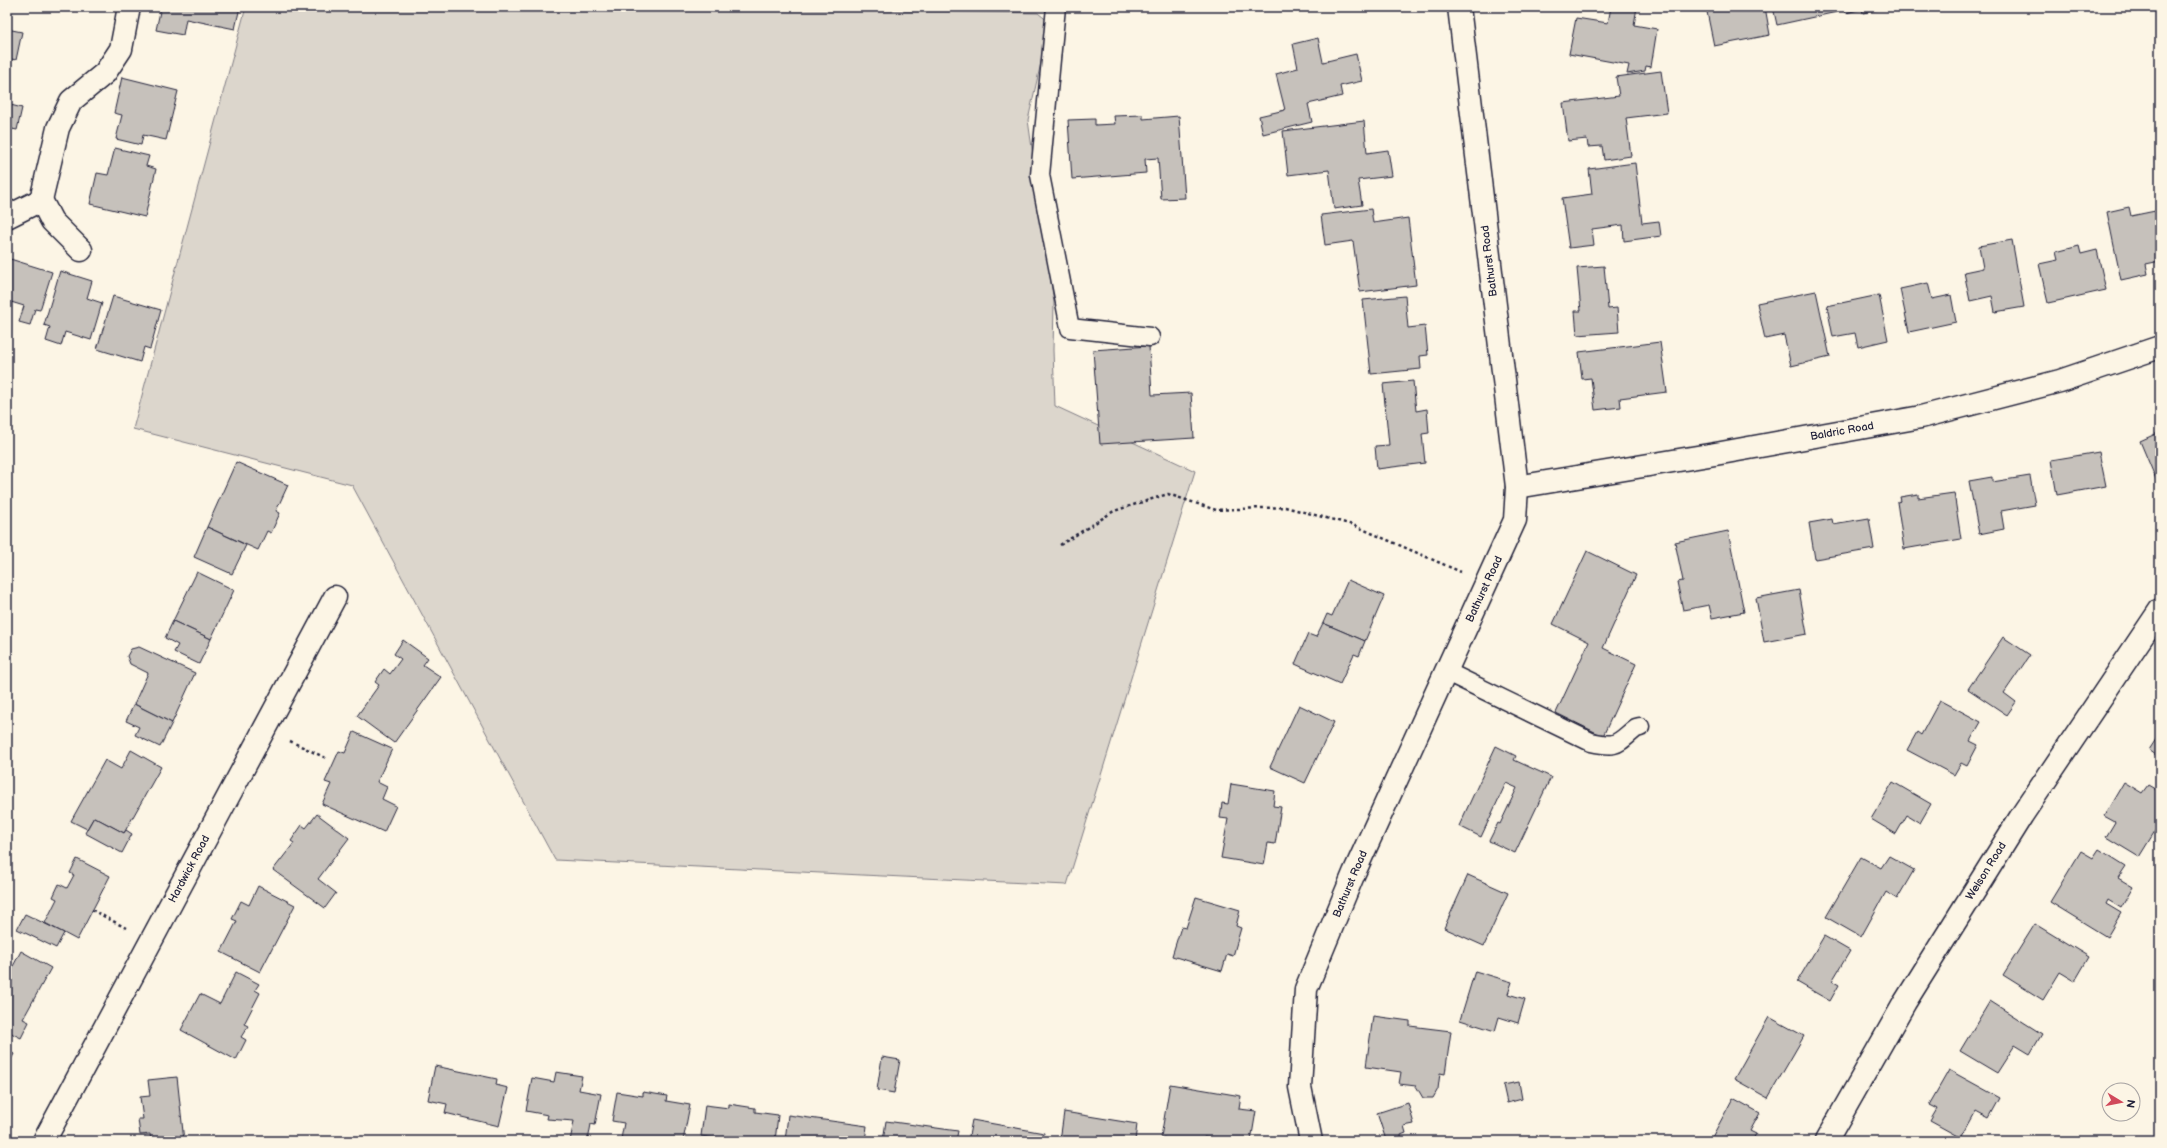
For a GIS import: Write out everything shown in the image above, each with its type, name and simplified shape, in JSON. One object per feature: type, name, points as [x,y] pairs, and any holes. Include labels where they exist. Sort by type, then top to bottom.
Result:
[{"type":"street","points":[[81,250],[52,221],[41,200],[58,128],[71,101],[105,73],[121,49],[129,7]]},
{"type":"street","name":"Bathurst Road","points":[[1311,1141],[1300,1087],[1306,989],[1354,873],[1447,672],[1515,520],[1516,487],[1459,7]]},
{"type":"street","points":[[7,217],[41,200]]},
{"type":"street","name":"Baldric Road","points":[[1516,487],[1721,453],[1921,417],[2060,381],[2160,347]]},
{"type":"street","name":"Hardwick Road","points":[[44,1141],[335,597]]},
{"type":"street","name":"Welson Road","points":[[1826,1141],[1905,1002],[2022,815],[2160,610]]},
{"type":"lane","points":[[1056,7],[1040,175],[1070,328],[1150,337]]},
{"type":"lane","points":[[1447,672],[1591,742],[1608,746],[1616,745],[1636,728],[1640,727]]},
{"type":"path","points":[[1060,545],[1114,511],[1168,494],[1216,510],[1285,507],[1353,525],[1458,571],[1486,586]]},
{"type":"path","points":[[284,739],[326,758]]},
{"type":"path","points":[[92,910],[129,929]]},
{"type":"shaded area","points":[[246,7],[697,7],[1038,13],[1050,23],[1028,120],[1054,303],[1053,350],[1055,406],[1195,471],[1067,885],[555,860],[352,485],[133,429]]},
{"type":"building","points":[[161,7],[240,7],[235,29],[186,19],[183,35],[156,30]]},
{"type":"building","points":[[1611,7],[1637,7],[1634,25],[1657,29],[1651,67],[1646,66],[1645,71],[1627,74],[1629,65],[1569,54],[1576,18],[1608,23]]},
{"type":"building","points":[[1706,7],[1765,7],[1770,35],[1714,46]]},
{"type":"building","points":[[1773,7],[1836,7],[1837,12],[1777,25]]},
{"type":"building","points":[[1844,7],[1889,7],[1863,13],[1862,9],[1846,13]]},
{"type":"building","points":[[7,29],[22,32],[16,60],[7,58]]},
{"type":"building","points":[[1318,38],[1323,62],[1356,54],[1362,81],[1340,86],[1342,96],[1308,104],[1312,122],[1263,134],[1259,116],[1285,110],[1276,74],[1298,68],[1293,44]]},
{"type":"building","points":[[1661,71],[1667,113],[1626,118],[1631,156],[1604,160],[1602,146],[1588,147],[1587,139],[1568,141],[1563,103],[1619,96],[1616,77]]},
{"type":"building","points":[[122,77],[178,91],[166,140],[143,135],[141,145],[116,139],[122,115],[114,113]]},
{"type":"building","points":[[7,104],[22,108],[17,130],[7,128]]},
{"type":"building","points":[[1143,115],[1143,119],[1179,116],[1185,198],[1161,199],[1158,158],[1145,159],[1146,173],[1072,179],[1068,120],[1095,119],[1095,125],[1115,124],[1114,116]]},
{"type":"building","points":[[1364,121],[1367,153],[1388,150],[1392,176],[1358,180],[1362,205],[1334,209],[1329,170],[1288,175],[1283,131]]},
{"type":"building","points":[[115,148],[149,156],[146,166],[156,169],[145,217],[90,204],[97,173],[108,175]]},
{"type":"building","points":[[1635,163],[1642,223],[1659,221],[1661,236],[1624,241],[1623,225],[1592,229],[1594,245],[1569,248],[1562,198],[1592,194],[1589,169]]},
{"type":"building","points":[[2129,207],[2131,216],[2160,210],[2160,261],[2146,264],[2148,274],[2121,280],[2107,212]]},
{"type":"building","points":[[1371,209],[1373,223],[1408,218],[1416,285],[1360,292],[1353,241],[1325,245],[1321,215]]},
{"type":"building","points":[[2012,240],[2024,307],[1995,312],[1992,296],[1970,301],[1964,272],[1983,268],[1979,246]]},
{"type":"building","points":[[2079,246],[2081,254],[2097,250],[2106,290],[2048,303],[2039,264],[2058,260],[2056,252]]},
{"type":"building","points":[[7,258],[52,272],[40,310],[35,309],[30,325],[19,322],[24,306],[11,302],[7,315]]},
{"type":"building","points":[[1604,266],[1608,309],[1617,308],[1619,332],[1577,335],[1575,311],[1581,311],[1577,268]]},
{"type":"building","points":[[60,271],[92,281],[87,298],[102,303],[91,340],[65,332],[61,346],[46,341],[50,327],[44,325]]},
{"type":"building","points":[[1928,283],[1932,299],[1951,295],[1956,322],[1909,332],[1900,289]]},
{"type":"building","points":[[1816,291],[1830,357],[1791,366],[1784,335],[1765,339],[1757,303]]},
{"type":"building","points":[[1879,295],[1888,340],[1858,347],[1855,333],[1833,337],[1827,306]]},
{"type":"building","points":[[113,296],[161,310],[150,349],[144,347],[140,362],[97,349]]},
{"type":"building","points":[[1405,296],[1408,328],[1425,326],[1428,355],[1420,356],[1421,369],[1371,374],[1363,300]]},
{"type":"building","points":[[1660,342],[1667,392],[1620,398],[1621,407],[1595,410],[1591,378],[1582,379],[1579,352]]},
{"type":"building","points":[[1149,346],[1152,395],[1191,393],[1194,438],[1100,444],[1093,350]]},
{"type":"building","points":[[1413,381],[1416,411],[1427,409],[1429,433],[1422,434],[1425,463],[1377,469],[1375,446],[1389,445],[1383,384]]},
{"type":"building","points":[[2160,432],[2160,483],[2158,484],[2140,441]]},
{"type":"building","points":[[2099,452],[2106,486],[2057,495],[2051,460]]},
{"type":"building","points":[[236,462],[288,485],[276,511],[280,513],[271,533],[267,531],[258,550],[207,527]]},
{"type":"building","points":[[2030,476],[2035,505],[2001,511],[2004,529],[1979,534],[1969,481],[1992,477],[1992,482]]},
{"type":"building","points":[[1954,493],[1961,539],[1904,549],[1897,502],[1901,501],[1900,497],[1918,494],[1918,498]]},
{"type":"building","points":[[1869,518],[1874,549],[1815,559],[1809,523],[1832,519],[1833,524]]},
{"type":"building","points":[[207,527],[246,545],[232,574],[194,557]]},
{"type":"building","points":[[1728,531],[1744,612],[1712,618],[1709,605],[1683,610],[1677,582],[1683,581],[1675,542]]},
{"type":"building","points":[[1587,551],[1636,575],[1603,648],[1636,664],[1603,736],[1556,713],[1589,642],[1553,624]]},
{"type":"building","points":[[197,572],[234,590],[211,639],[173,621]]},
{"type":"building","points":[[1348,580],[1384,596],[1365,641],[1323,623],[1327,614],[1332,616]]},
{"type":"building","points":[[1799,590],[1807,634],[1764,642],[1756,598]]},
{"type":"building","points":[[173,621],[211,639],[199,664],[174,652],[178,645],[165,638]]},
{"type":"building","points":[[1323,623],[1365,641],[1359,656],[1354,654],[1340,684],[1295,664],[1308,634],[1316,637]]},
{"type":"building","points":[[2003,637],[2030,655],[2004,693],[2016,702],[2007,715],[1968,689]]},
{"type":"building","points":[[403,640],[428,658],[423,665],[441,677],[394,743],[357,716],[379,685],[375,682],[384,669],[390,674],[401,659],[394,654]]},
{"type":"building","points":[[139,647],[195,673],[172,723],[134,704],[148,673],[130,664],[127,656],[131,649]]},
{"type":"building","points":[[1940,700],[1981,722],[1970,741],[1978,745],[1967,766],[1961,763],[1954,775],[1907,750],[1917,732],[1921,735]]},
{"type":"building","points":[[134,704],[172,723],[160,747],[135,735],[139,727],[126,721]]},
{"type":"building","points":[[1299,705],[1334,722],[1305,783],[1270,767]]},
{"type":"building","points":[[354,732],[392,749],[377,782],[387,787],[382,799],[396,806],[384,832],[322,804],[331,784],[325,782],[339,751],[345,753]]},
{"type":"building","points":[[2160,733],[2160,758],[2149,750]]},
{"type":"building","points":[[1496,746],[1516,756],[1514,760],[1551,777],[1515,853],[1489,841],[1498,823],[1500,824],[1517,788],[1506,783],[1481,837],[1459,826]]},
{"type":"building","points":[[131,750],[161,767],[124,833],[94,817],[87,829],[71,821],[105,760],[121,769]]},
{"type":"building","points":[[1893,782],[1931,804],[1920,823],[1907,815],[1896,834],[1871,819]]},
{"type":"building","points":[[2124,782],[2142,793],[2148,785],[2160,792],[2160,823],[2139,857],[2106,837],[2115,822],[2104,816]]},
{"type":"building","points":[[1231,784],[1275,791],[1273,806],[1281,807],[1275,844],[1268,843],[1264,865],[1221,858],[1228,819],[1220,818],[1222,803],[1228,804]]},
{"type":"building","points":[[317,814],[349,838],[318,879],[336,893],[325,908],[273,870],[294,843],[291,841],[302,825],[306,828]]},
{"type":"building","points":[[94,817],[124,833],[126,830],[132,834],[122,853],[85,833]]},
{"type":"building","points":[[2099,849],[2126,866],[2118,878],[2133,887],[2121,908],[2108,900],[2106,904],[2121,913],[2107,937],[2050,902],[2081,851],[2093,858]]},
{"type":"building","points":[[1889,856],[1914,870],[1897,899],[1886,892],[1861,937],[1826,917],[1861,857],[1881,868]]},
{"type":"building","points":[[77,859],[110,876],[77,940],[45,923],[57,899],[53,897],[59,884],[67,888],[74,875],[70,873]]},
{"type":"building","points":[[1468,875],[1508,893],[1484,946],[1444,928]]},
{"type":"building","points":[[258,886],[295,905],[260,972],[221,952],[237,921],[232,919],[241,901],[249,905]]},
{"type":"building","points":[[1196,897],[1240,910],[1236,926],[1241,928],[1233,956],[1227,954],[1222,971],[1172,956],[1181,927],[1186,928]]},
{"type":"building","points":[[25,914],[64,933],[56,948],[17,929]]},
{"type":"building","points":[[2035,924],[2089,957],[2075,981],[2060,972],[2043,1000],[2003,975]]},
{"type":"building","points":[[1824,936],[1850,951],[1832,981],[1839,985],[1830,1001],[1797,982]]},
{"type":"building","points":[[21,951],[51,968],[23,1019],[29,1022],[21,1038],[7,1031],[7,968],[11,970]]},
{"type":"building","points":[[1475,971],[1512,982],[1508,994],[1525,999],[1518,1023],[1499,1017],[1495,1031],[1460,1020]]},
{"type":"building","points":[[236,972],[259,984],[255,990],[260,993],[244,1024],[248,1026],[241,1037],[246,1040],[236,1060],[181,1030],[200,994],[220,1004]]},
{"type":"building","points":[[1990,1001],[2042,1034],[2030,1054],[2015,1045],[1997,1073],[1960,1051]]},
{"type":"building","points":[[1373,1016],[1410,1021],[1410,1026],[1451,1031],[1445,1074],[1440,1073],[1438,1089],[1433,1098],[1423,1098],[1416,1086],[1399,1084],[1401,1072],[1366,1067]]},
{"type":"building","points":[[1769,1017],[1804,1036],[1768,1098],[1734,1079]]},
{"type":"building","points":[[7,1050],[14,1054],[7,1067]]},
{"type":"building","points":[[882,1057],[900,1060],[894,1093],[877,1090]]},
{"type":"building","points":[[435,1066],[497,1079],[496,1085],[508,1088],[499,1126],[445,1113],[447,1104],[428,1100]]},
{"type":"building","points":[[1949,1070],[2000,1098],[1989,1118],[1976,1111],[1961,1138],[1930,1121],[1937,1109],[1929,1105]]},
{"type":"building","points":[[556,1072],[582,1076],[579,1090],[601,1094],[595,1125],[591,1124],[588,1141],[570,1141],[574,1121],[547,1119],[548,1115],[526,1111],[532,1078],[554,1082]]},
{"type":"building","points":[[177,1077],[184,1141],[151,1141],[150,1134],[140,1135],[138,1119],[143,1119],[140,1097],[150,1096],[148,1080]]},
{"type":"building","points":[[1519,1082],[1522,1099],[1507,1103],[1503,1085]]},
{"type":"building","points":[[1170,1084],[1241,1096],[1239,1109],[1256,1111],[1251,1141],[1229,1141],[1204,1137],[1203,1141],[1165,1141],[1165,1138],[1161,1137]]},
{"type":"building","points":[[617,1092],[643,1096],[643,1092],[667,1096],[666,1101],[690,1105],[683,1141],[621,1139],[624,1123],[612,1121]]},
{"type":"building","points":[[1733,1098],[1760,1113],[1750,1131],[1756,1134],[1752,1141],[1710,1141]]},
{"type":"building","points":[[1408,1103],[1414,1124],[1404,1126],[1406,1133],[1401,1135],[1402,1141],[1384,1141],[1386,1140],[1377,1113]]},
{"type":"building","points":[[729,1104],[755,1108],[755,1112],[778,1115],[775,1141],[723,1141],[723,1139],[701,1136],[705,1105],[729,1108]]},
{"type":"building","points":[[1064,1112],[1137,1124],[1135,1141],[1060,1141]]},
{"type":"building","points":[[788,1115],[867,1126],[865,1141],[785,1141]]},
{"type":"building","points":[[972,1120],[1044,1133],[1043,1141],[968,1141]]},
{"type":"building","points":[[886,1121],[958,1131],[956,1141],[883,1141]]}]
